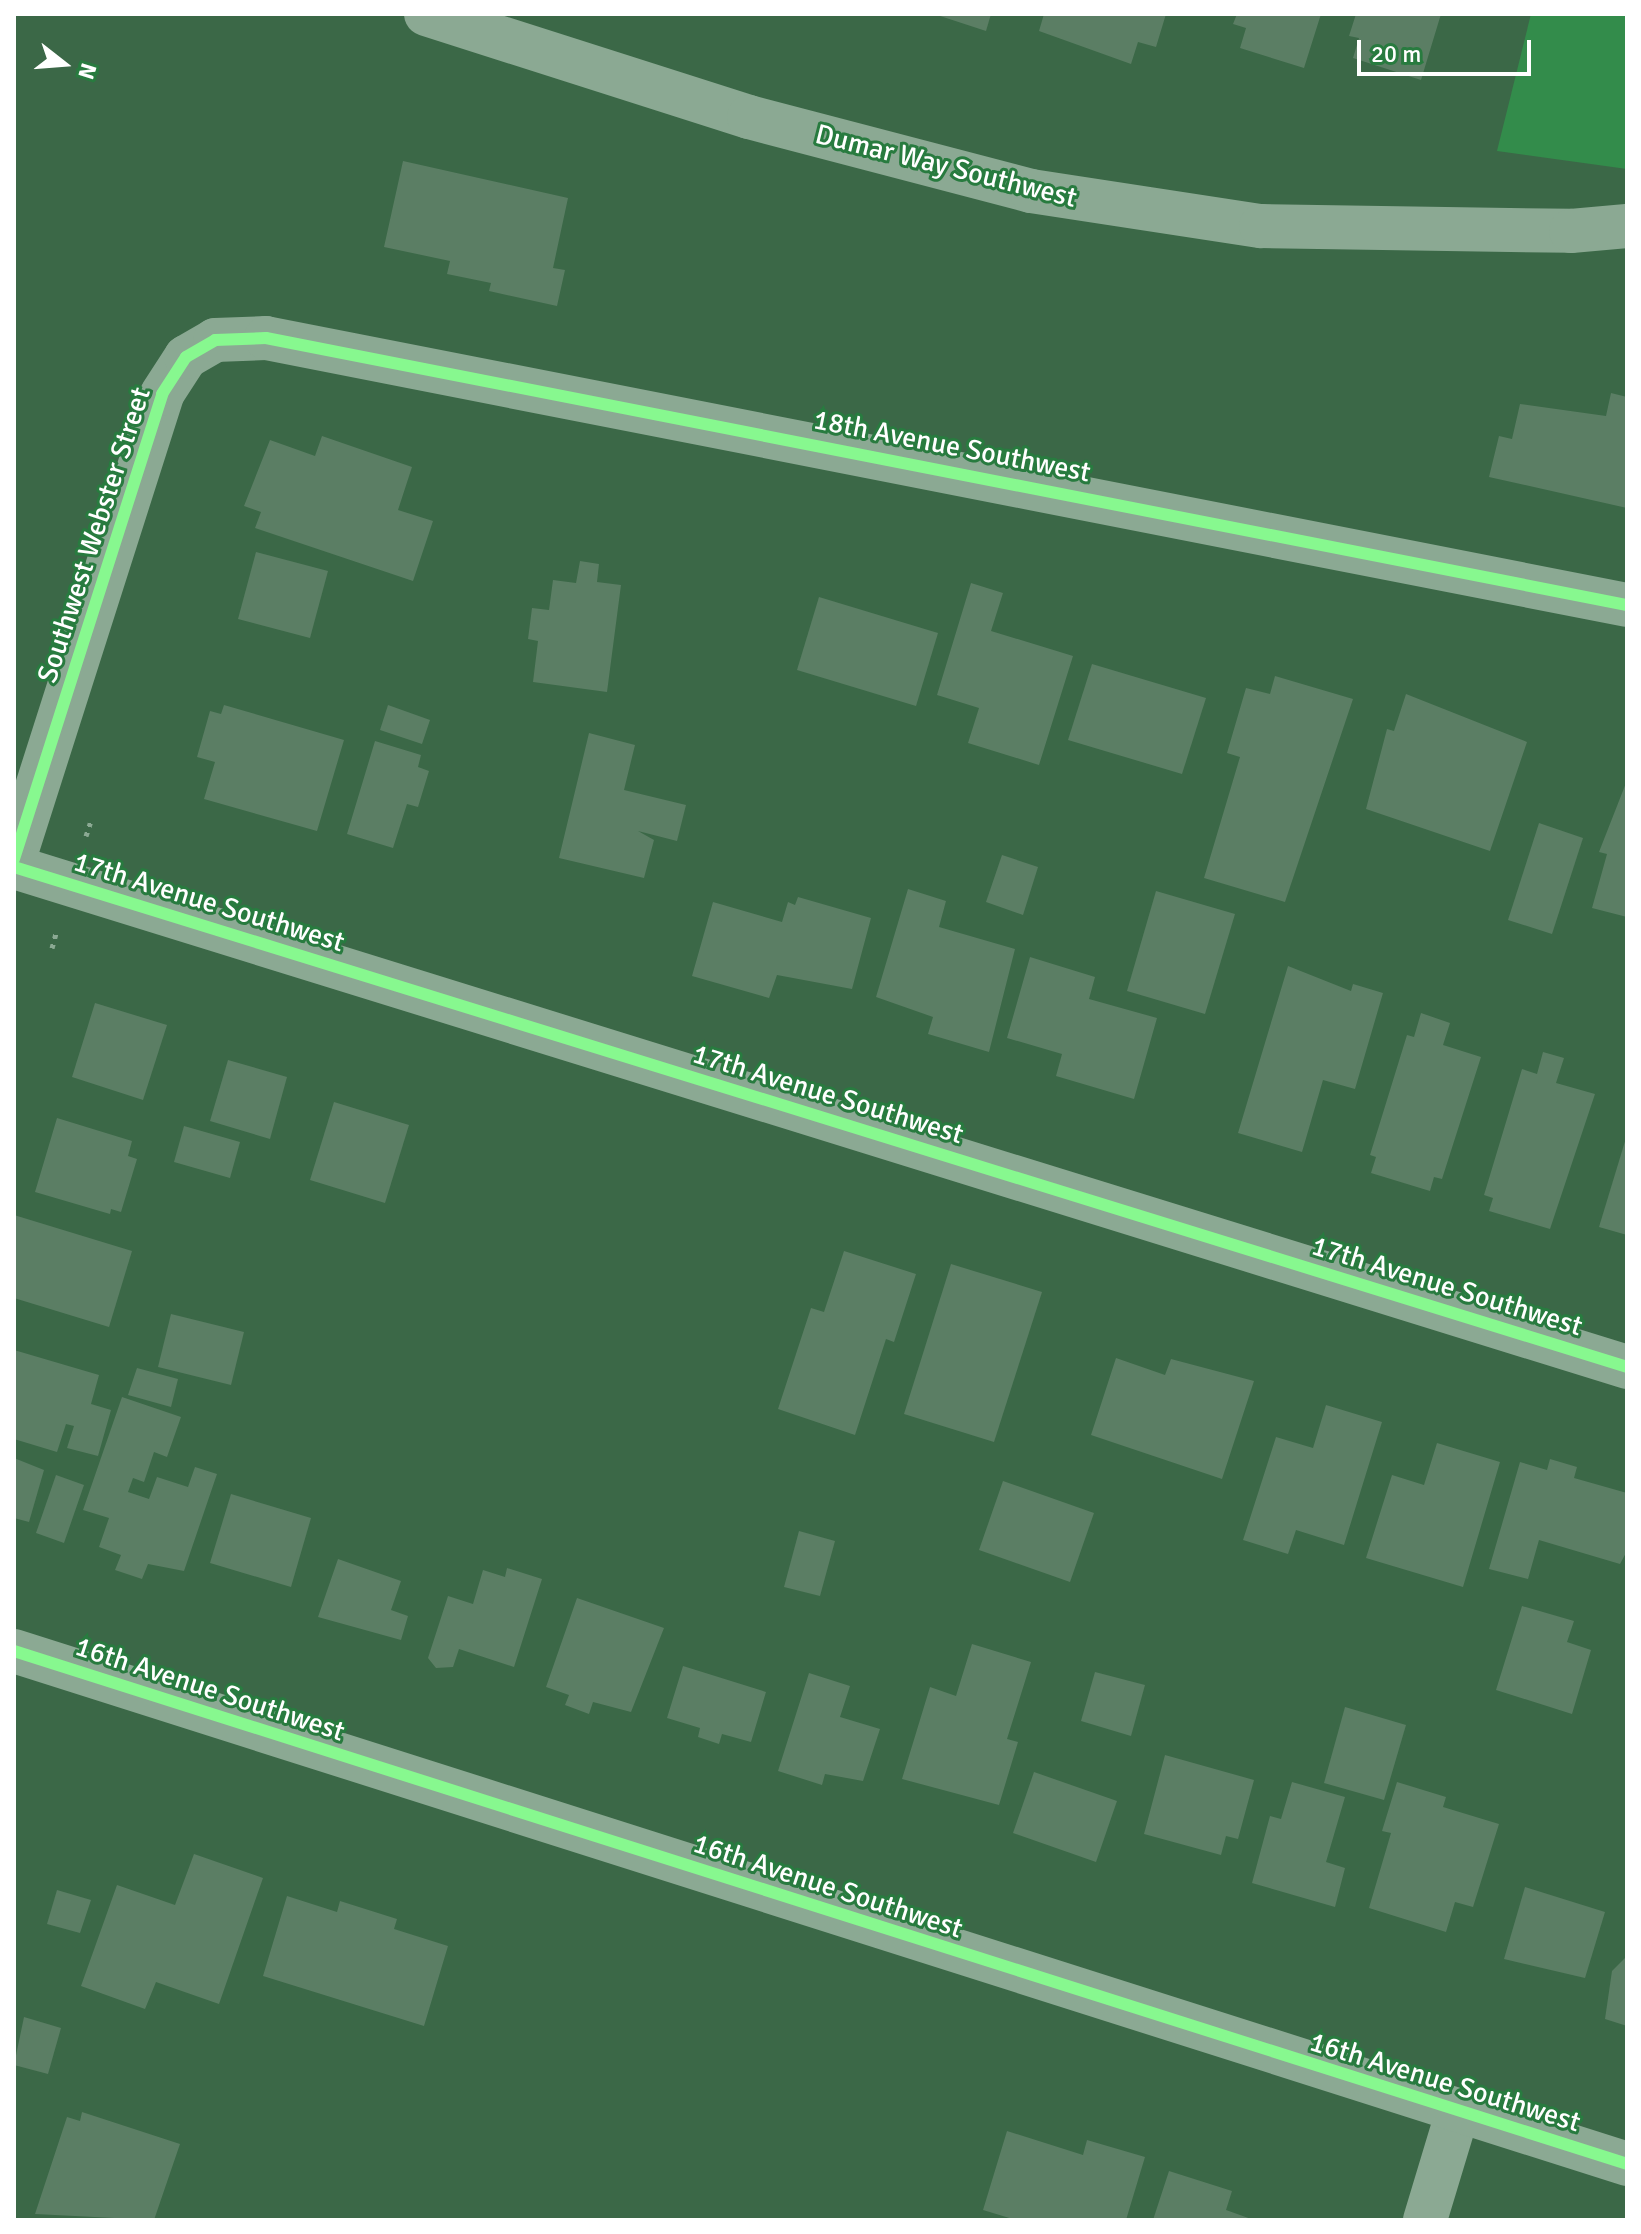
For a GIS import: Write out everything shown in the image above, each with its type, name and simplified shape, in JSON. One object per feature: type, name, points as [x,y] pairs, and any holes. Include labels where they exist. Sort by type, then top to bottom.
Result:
[{"type":"street","name":"Dumar Way Southwest","points":[[426,14],[749,117],[1031,191],[1261,226],[1571,231],[1627,226]]},
{"type":"street","name":"18th Avenue Southwest","points":[[266,338],[1627,605]]},
{"type":"street","name":"Southwest Webster Street","points":[[14,859],[162,394],[186,357],[215,340],[266,338]]},
{"type":"street","name":"17th Avenue Southwest","points":[[14,867],[1627,1367]]},
{"type":"street","name":"16th Avenue Southwest","points":[[14,1651],[1627,2164]]},
{"type":"street","points":[[1425,2220],[1458,2111]]},
{"type":"green space","points":[[1531,14],[1627,14],[1627,169],[1497,151]]},
{"type":"building","points":[[934,14],[991,14],[986,31]]},
{"type":"building","points":[[1044,14],[1166,14],[1156,47],[1138,42],[1131,64],[1039,31]]},
{"type":"building","points":[[1237,14],[1321,14],[1304,68],[1240,48],[1246,28],[1233,24]]},
{"type":"building","points":[[1356,14],[1441,14],[1421,80],[1353,58],[1359,38],[1349,36]]},
{"type":"building","points":[[403,161],[568,198],[553,268],[565,270],[557,306],[489,291],[491,283],[447,274],[450,261],[384,247]]},
{"type":"building","points":[[1611,393],[1627,397],[1627,508],[1489,477],[1499,436],[1512,439],[1520,404],[1606,416]]},
{"type":"building","points":[[322,436],[412,467],[398,510],[433,521],[413,581],[255,528],[261,512],[244,506],[270,440],[315,456]]},
{"type":"building","points":[[256,552],[328,571],[310,638],[238,619]]},
{"type":"building","points":[[580,561],[599,564],[597,582],[621,585],[607,692],[533,682],[538,641],[528,639],[532,608],[549,610],[553,580],[576,583]]},
{"type":"building","points":[[971,583],[1003,593],[991,631],[1073,656],[1039,765],[968,743],[979,708],[937,695]]},
{"type":"building","points":[[819,597],[938,633],[916,706],[797,670]]},
{"type":"building","points":[[1092,664],[1206,698],[1182,774],[1068,740]]},
{"type":"building","points":[[1275,676],[1353,699],[1285,902],[1204,878],[1240,757],[1227,753],[1246,688],[1270,694]]},
{"type":"building","points":[[1406,694],[1527,742],[1490,851],[1366,809],[1387,729],[1394,731]]},
{"type":"building","points":[[224,705],[344,740],[317,831],[204,799],[215,762],[197,757],[210,711],[221,714]]},
{"type":"building","points":[[388,705],[430,720],[422,744],[380,730]]},
{"type":"building","points":[[589,733],[635,745],[624,790],[686,805],[677,841],[638,831],[654,840],[644,878],[559,858]]},
{"type":"building","points":[[375,741],[421,755],[418,767],[429,771],[418,807],[407,804],[393,848],[347,834]]},
{"type":"building","points":[[1626,783],[1627,917],[1592,908],[1607,854],[1599,852]]},
{"type":"building","points":[[1539,823],[1583,838],[1552,934],[1508,920]]},
{"type":"building","points":[[1002,855],[1038,867],[1023,915],[986,902]]},
{"type":"building","points":[[908,889],[946,901],[939,927],[1015,949],[989,1052],[928,1034],[933,1017],[876,997]]},
{"type":"building","points":[[1156,891],[1235,914],[1205,1014],[1127,991]]},
{"type":"building","points":[[798,897],[871,918],[852,989],[777,975],[769,998],[692,976],[713,902],[782,922],[788,902],[795,905]]},
{"type":"building","points":[[1030,957],[1095,977],[1089,999],[1157,1018],[1134,1099],[1056,1076],[1062,1054],[1007,1038]]},
{"type":"building","points":[[1288,966],[1351,991],[1353,984],[1383,993],[1355,1089],[1323,1080],[1302,1152],[1238,1133]]},
{"type":"building","points":[[95,1003],[167,1025],[143,1100],[72,1077]]},
{"type":"building","points":[[1421,1013],[1450,1023],[1443,1045],[1481,1057],[1442,1179],[1434,1177],[1430,1191],[1371,1173],[1376,1157],[1370,1155],[1407,1035],[1414,1037]]},
{"type":"building","points":[[1543,1052],[1564,1058],[1556,1083],[1595,1094],[1550,1229],[1489,1211],[1493,1198],[1484,1195],[1522,1069],[1537,1074]]},
{"type":"building","points":[[228,1060],[287,1077],[270,1139],[210,1121]]},
{"type":"building","points":[[334,1102],[409,1125],[385,1203],[310,1180]]},
{"type":"building","points":[[57,1118],[132,1141],[128,1156],[137,1159],[121,1212],[111,1209],[110,1214],[35,1192]]},
{"type":"building","points":[[184,1126],[240,1142],[230,1178],[174,1162]]},
{"type":"building","points":[[1627,1138],[1627,1235],[1599,1227]]},
{"type":"building","points":[[14,1215],[132,1251],[109,1327],[14,1298]]},
{"type":"building","points":[[844,1251],[916,1274],[894,1342],[886,1339],[855,1435],[778,1409],[811,1308],[824,1312]]},
{"type":"building","points":[[951,1264],[1042,1292],[994,1442],[904,1414]]},
{"type":"building","points":[[171,1314],[244,1332],[231,1385],[158,1367]]},
{"type":"building","points":[[14,1350],[99,1375],[91,1404],[111,1410],[98,1456],[67,1448],[74,1426],[66,1424],[57,1452],[14,1439]]},
{"type":"building","points":[[1116,1358],[1165,1375],[1171,1359],[1254,1381],[1222,1479],[1091,1435]]},
{"type":"building","points":[[137,1368],[178,1379],[171,1407],[128,1395]]},
{"type":"building","points":[[122,1397],[181,1417],[167,1457],[154,1452],[144,1482],[133,1478],[128,1492],[149,1499],[157,1477],[188,1487],[195,1467],[217,1474],[184,1571],[148,1564],[142,1579],[115,1570],[121,1555],[99,1547],[109,1518],[83,1510]]},
{"type":"building","points":[[1326,1405],[1382,1422],[1344,1545],[1296,1530],[1288,1554],[1243,1540],[1276,1437],[1313,1448]]},
{"type":"building","points":[[1437,1443],[1500,1462],[1463,1587],[1366,1558],[1392,1475],[1424,1485]]},
{"type":"building","points":[[14,1458],[44,1470],[29,1522],[14,1518]]},
{"type":"building","points":[[1550,1459],[1577,1467],[1574,1478],[1627,1493],[1627,1551],[1620,1564],[1539,1540],[1528,1579],[1489,1569],[1520,1462],[1547,1470]]},
{"type":"building","points":[[56,1475],[84,1485],[64,1543],[36,1533]]},
{"type":"building","points":[[1003,1481],[1094,1513],[1070,1582],[979,1550]]},
{"type":"building","points":[[231,1494],[311,1518],[291,1587],[210,1563]]},
{"type":"building","points":[[799,1531],[835,1541],[820,1596],[784,1587]]},
{"type":"building","points":[[338,1559],[401,1581],[391,1610],[408,1616],[401,1640],[318,1617]]},
{"type":"building","points":[[507,1568],[542,1579],[514,1667],[459,1649],[453,1667],[436,1668],[428,1658],[448,1596],[473,1604],[483,1570],[505,1577]]},
{"type":"building","points":[[577,1598],[664,1628],[631,1712],[593,1702],[589,1714],[565,1705],[569,1695],[546,1687]]},
{"type":"building","points":[[1522,1606],[1574,1621],[1567,1642],[1591,1650],[1572,1714],[1496,1690]]},
{"type":"building","points":[[972,1644],[1031,1662],[1007,1739],[1018,1742],[999,1805],[902,1779],[930,1687],[956,1696]]},
{"type":"building","points":[[683,1666],[766,1692],[751,1742],[722,1734],[719,1744],[698,1737],[700,1728],[667,1718]]},
{"type":"building","points":[[1095,1672],[1145,1685],[1131,1736],[1081,1721]]},
{"type":"building","points":[[809,1673],[850,1686],[840,1717],[880,1729],[863,1781],[825,1774],[822,1785],[778,1771]]},
{"type":"building","points":[[1345,1707],[1406,1725],[1384,1800],[1324,1783]]},
{"type":"building","points":[[1165,1755],[1254,1780],[1238,1839],[1226,1836],[1221,1855],[1144,1834]]},
{"type":"building","points":[[1034,1772],[1117,1801],[1096,1862],[1013,1833]]},
{"type":"building","points":[[1292,1782],[1345,1797],[1326,1862],[1345,1868],[1335,1907],[1252,1883],[1270,1816],[1281,1819]]},
{"type":"building","points":[[1397,1782],[1446,1797],[1443,1807],[1499,1824],[1473,1907],[1455,1902],[1446,1932],[1369,1908],[1391,1833],[1382,1831]]},
{"type":"building","points":[[194,1854],[263,1878],[219,2004],[156,1982],[145,2009],[81,1986],[117,1885],[175,1905]]},
{"type":"building","points":[[1525,1887],[1605,1912],[1585,1978],[1504,1959]]},
{"type":"building","points":[[57,1890],[91,1900],[80,1933],[47,1924]]},
{"type":"building","points":[[287,1896],[337,1912],[340,1901],[397,1919],[394,1929],[448,1946],[424,2026],[263,1976]]},
{"type":"building","points":[[1627,1956],[1627,2026],[1605,2019],[1612,1971]]},
{"type":"building","points":[[24,2017],[61,2028],[48,2074],[14,2065]]},
{"type":"building","points":[[82,2112],[180,2144],[154,2220],[35,2214],[67,2117],[80,2121]]},
{"type":"building","points":[[1007,2131],[1083,2155],[1087,2140],[1145,2157],[1126,2220],[1016,2220],[983,2210]]},
{"type":"building","points":[[1169,2171],[1232,2191],[1226,2210],[1254,2220],[1153,2220]]},
{"type":"cycle path","points":[[14,859],[162,394],[186,357],[215,340],[266,338],[1627,605]]},
{"type":"cycle path","points":[[14,867],[1627,1367]]},
{"type":"cycle path","points":[[14,1651],[1627,2164]]}]
